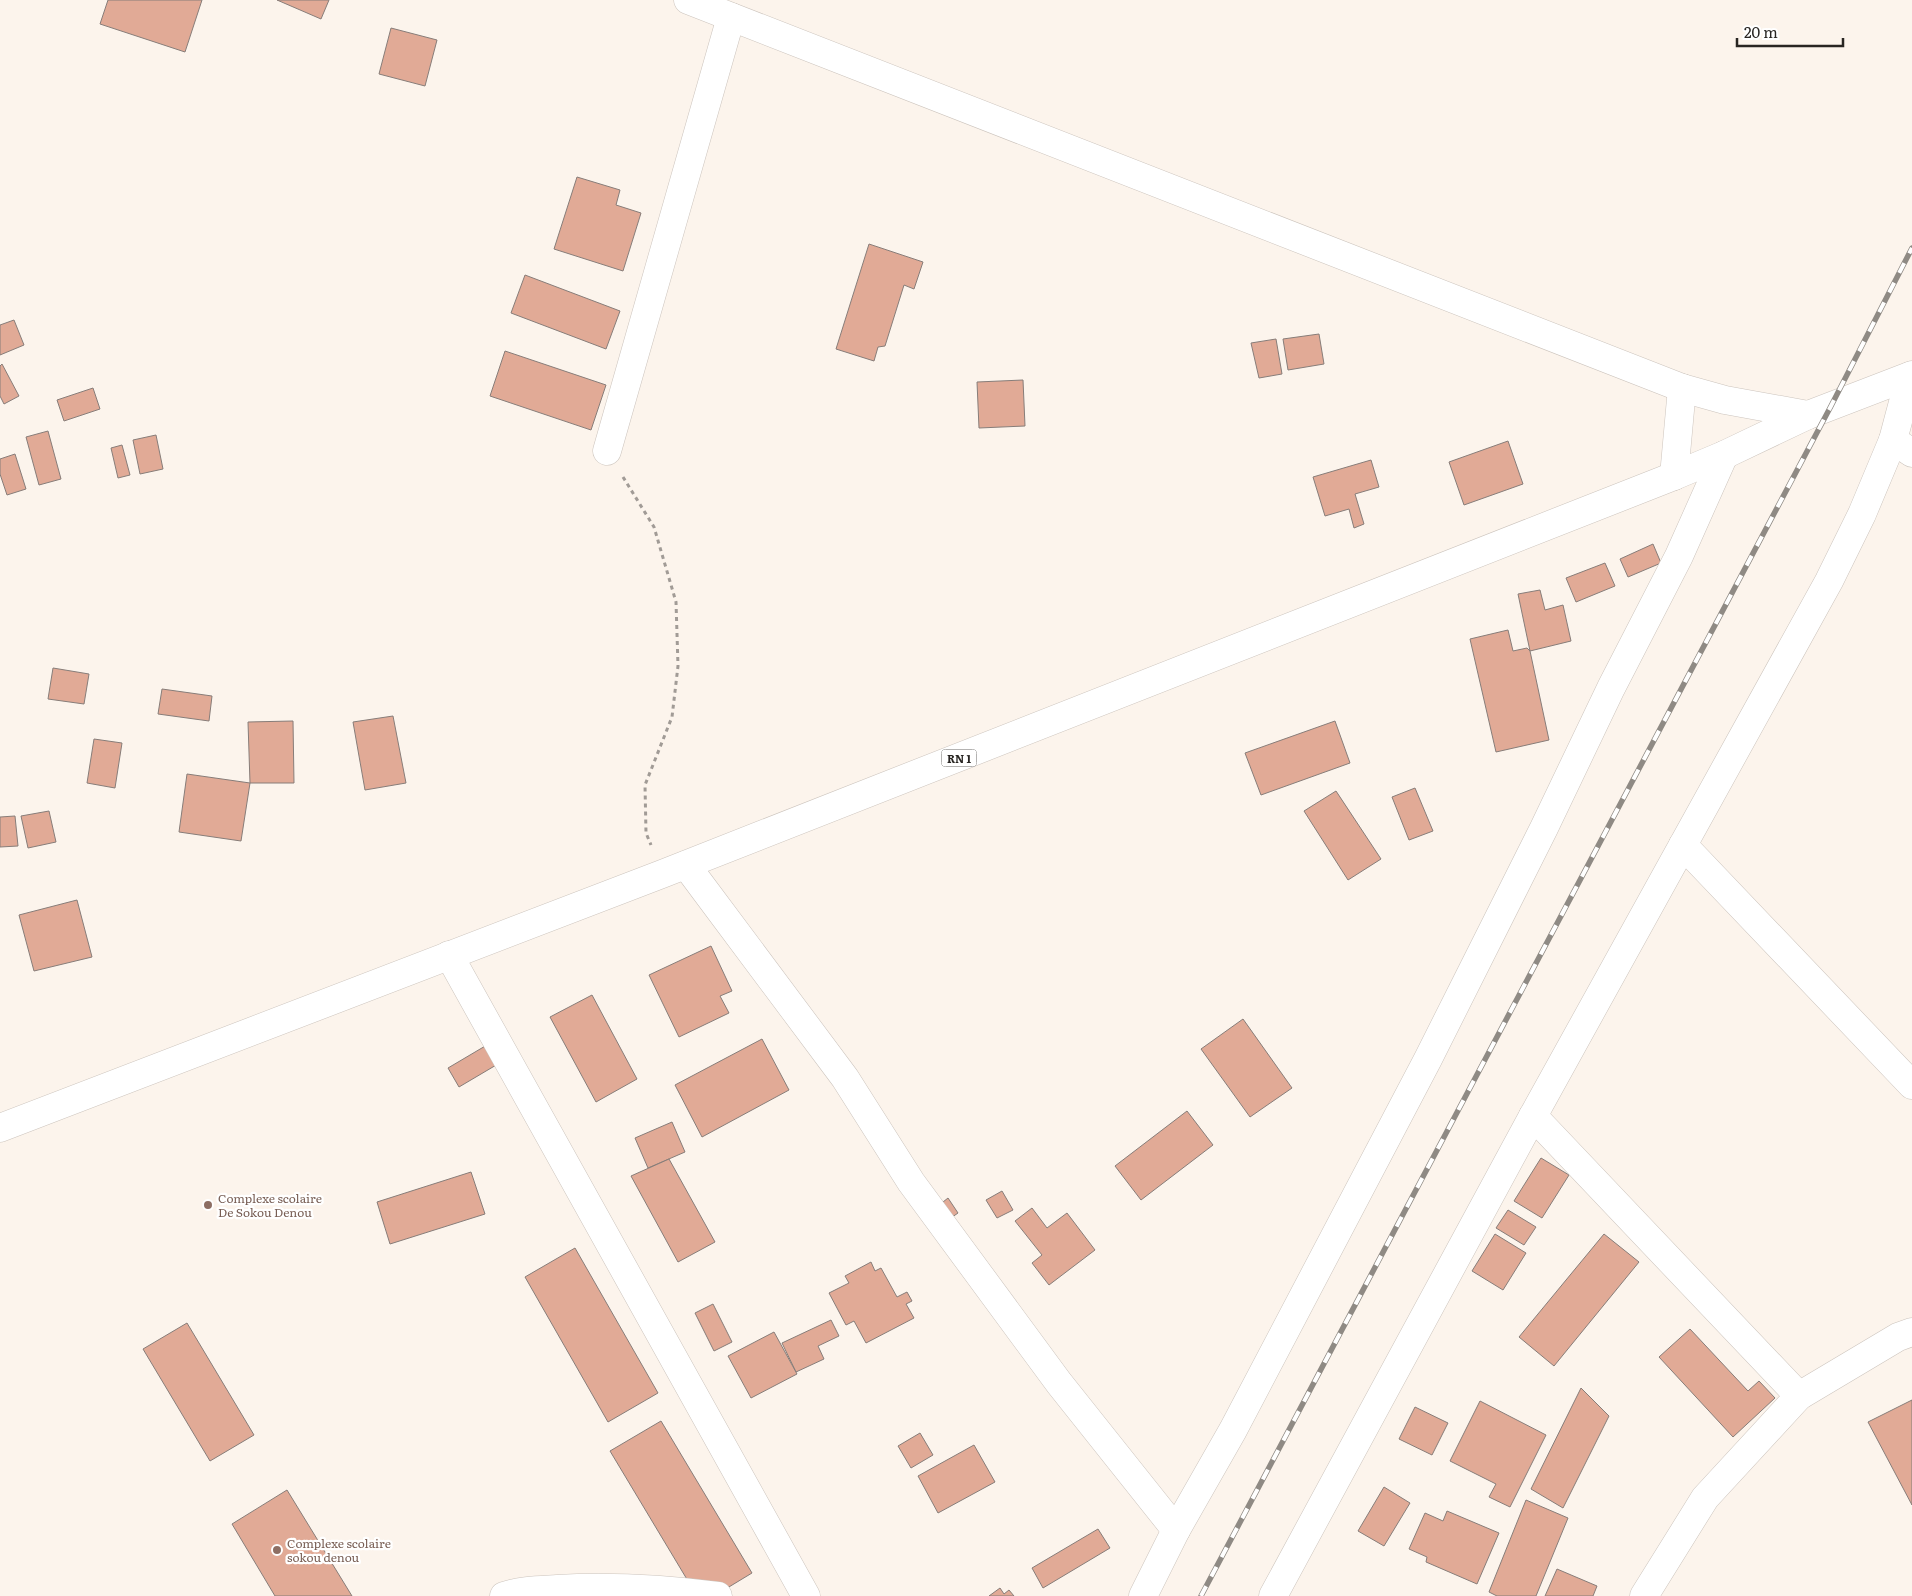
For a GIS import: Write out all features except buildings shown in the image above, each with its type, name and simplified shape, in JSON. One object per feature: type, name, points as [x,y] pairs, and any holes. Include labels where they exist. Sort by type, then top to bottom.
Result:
[{"type":"street","points":[[688,0],[1682,388],[1725,400],[1808,415]]},
{"type":"street","points":[[607,451],[731,17]]},
{"type":"street","points":[[1272,1596],[1533,1116],[1829,582],[1862,514],[1902,447],[1911,375]]},
{"type":"street","name":"RN 1","points":[[0,1128],[674,870],[1674,476],[1724,455],[1808,415],[1911,375]]},
{"type":"street","points":[[1674,476],[1682,388]]},
{"type":"street","points":[[1143,1596],[1176,1530],[1233,1430],[1428,1059],[1679,556],[1724,455]]},
{"type":"street","points":[[1683,845],[1912,1084]]},
{"type":"street","points":[[674,870],[845,1078],[911,1182],[1059,1383],[1176,1530]]},
{"type":"street","points":[[449,955],[806,1596]]},
{"type":"street","points":[[1533,1116],[1799,1396]]},
{"type":"street","points":[[1644,1596],[1705,1498],[1799,1396],[1898,1338],[1912,1332]]},
{"type":"street","points":[[504,1596],[518,1592],[588,1587],[660,1589],[718,1596]]},
{"type":"path","points":[[607,451],[654,527],[676,602],[678,666],[672,717],[645,784],[646,833],[674,870]]},
{"type":"railway","points":[[1201,1596],[1831,406],[1912,248]]},
{"type":"place","name":"Complexe scolaire De Sokou Denou","points":[[208,1205]]},
{"type":"place","name":"Complexe scolaire sokou denou","points":[[277,1550]]}]
